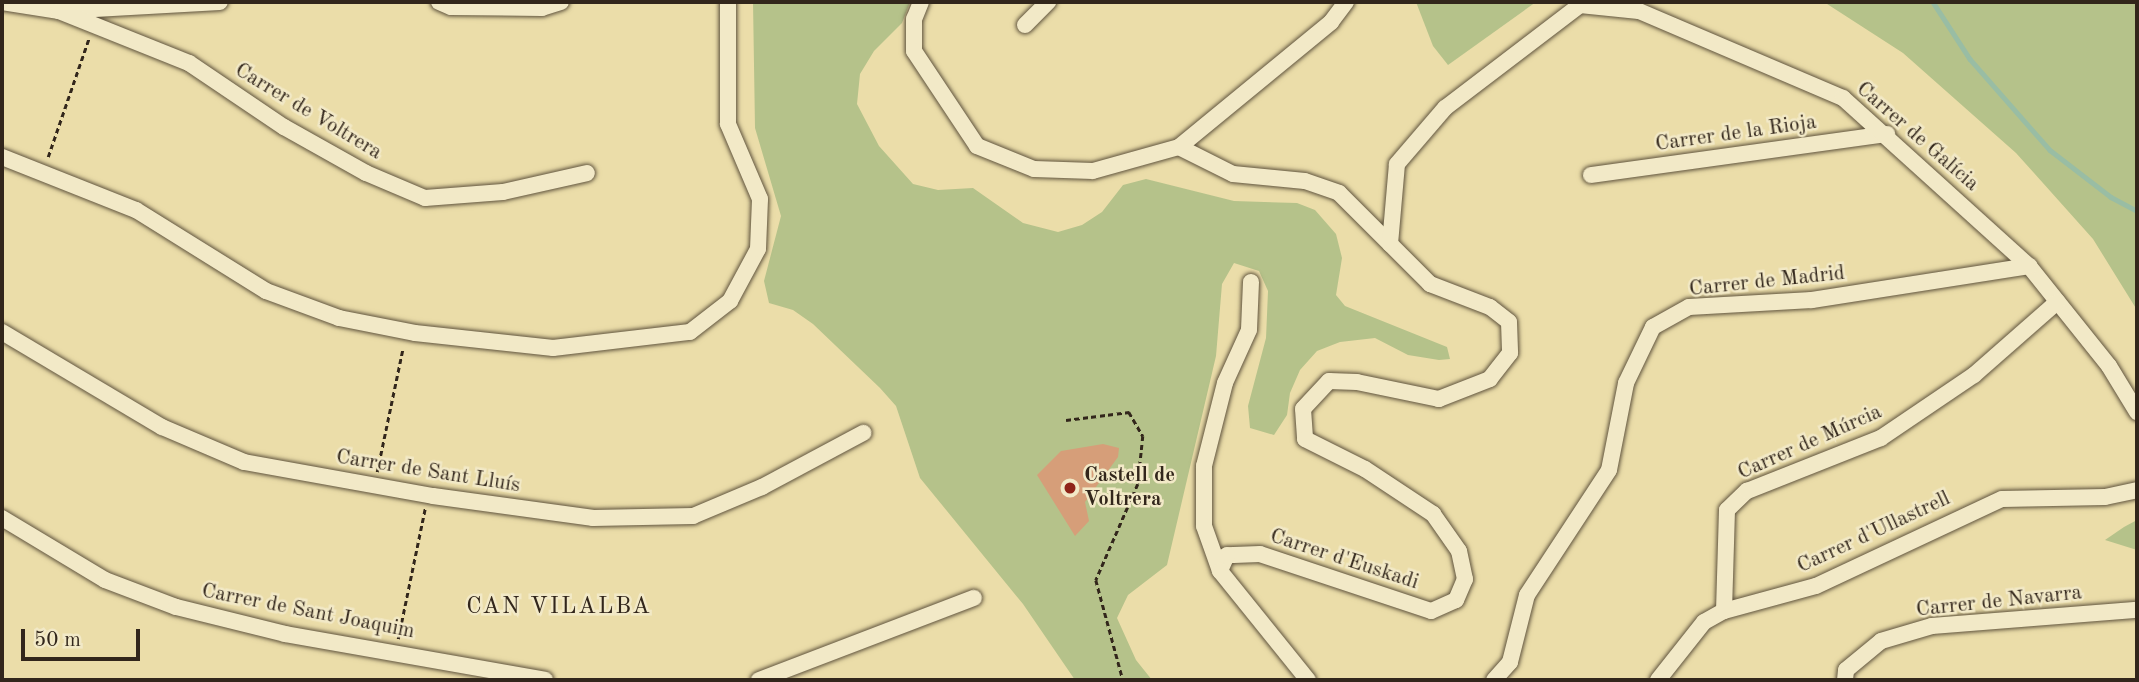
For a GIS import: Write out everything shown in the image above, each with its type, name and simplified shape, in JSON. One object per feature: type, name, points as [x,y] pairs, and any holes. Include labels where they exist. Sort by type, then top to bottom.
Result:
[{"type":"street","points":[[2,2],[59,11],[220,2]]},
{"type":"street","points":[[439,2],[451,7],[542,8],[561,2]]},
{"type":"street","points":[[2,157],[136,210],[266,292],[339,318],[406,331],[553,348],[690,332],[730,301],[758,249],[760,199],[728,124],[728,2]]},
{"type":"street","points":[[921,2],[914,19],[914,51],[977,146],[1034,169],[1093,171],[1180,147],[1331,22],[1346,2]]},
{"type":"street","points":[[1025,26],[1048,2]]},
{"type":"street","name":"Carrer de Galícia","points":[[1390,244],[1397,164],[1445,108],[1580,5],[1639,11],[1843,98],[1887,134],[2029,266],[2109,366],[2137,412]]},
{"type":"street","name":"Carrer de Voltrera","points":[[59,11],[189,63],[284,127],[366,173],[425,198],[503,192],[587,173]]},
{"type":"street","name":"Carrer de la Rioja","points":[[1591,175],[1887,134]]},
{"type":"street","name":"Carrer d'Euskadi","points":[[1180,147],[1233,174],[1305,181],[1339,193],[1430,284],[1490,307],[1508,322],[1510,353],[1490,379],[1439,399],[1357,382],[1329,381],[1303,409],[1305,439],[1365,469],[1433,514],[1459,551],[1465,579],[1456,600],[1431,611],[1260,554],[1227,555],[1220,570]]},
{"type":"street","name":"Carrer de Madrid","points":[[1494,680],[1510,662],[1527,595],[1609,470],[1626,383],[1653,327],[1689,307],[1812,300],[2029,266]]},
{"type":"street","points":[[1251,282],[1249,330],[1226,383],[1204,466],[1204,526],[1220,570],[1308,680]]},
{"type":"street","name":"Carrer de Múrcia","points":[[1724,611],[1727,510],[1747,491],[1881,438],[1974,375],[2057,302]]},
{"type":"street","name":"Carrer de Sant Lluís","points":[[2,332],[162,427],[244,462],[426,495],[593,518],[693,516],[762,487],[863,433]]},
{"type":"street","name":"Carrer d'Ullastrell","points":[[1658,680],[1704,622],[1724,611],[1816,586],[2002,499],[2105,497],[2137,490]]},
{"type":"street","name":"Carrer de Sant Joaquim","points":[[2,518],[105,580],[176,607],[285,634],[396,650],[545,680]]},
{"type":"street","points":[[759,680],[974,598]]},
{"type":"street","name":"Carrer de Navarra","points":[[1845,680],[1846,670],[1881,641],[1932,626],[2137,610]]},
{"type":"street","points":[[460,663],[470,680]]},
{"type":"path","points":[[42,173],[93,24]]},
{"type":"path","points":[[374,486],[406,331]]},
{"type":"path","points":[[1066,420],[1129,411],[1143,436],[1138,484],[1096,580],[1123,680]]},
{"type":"path","points":[[396,650],[426,495]]},
{"type":"green space","points":[[753,2],[910,2],[902,23],[874,51],[860,74],[857,104],[879,146],[913,184],[938,190],[973,188],[1023,223],[1058,232],[1082,225],[1102,212],[1123,185],[1146,179],[1234,201],[1297,203],[1315,210],[1336,234],[1342,258],[1336,295],[1345,306],[1447,347],[1450,359],[1439,360],[1408,355],[1375,338],[1340,342],[1317,351],[1300,370],[1290,393],[1287,415],[1274,435],[1250,428],[1248,406],[1266,338],[1268,291],[1259,271],[1234,263],[1222,284],[1216,356],[1167,565],[1128,595],[1117,618],[1136,660],[1152,680],[1075,680],[1023,604],[920,478],[896,406],[813,324],[793,310],[769,303],[764,281],[781,216],[755,128]]},
{"type":"green space","points":[[1416,2],[1536,2],[1448,65],[1433,46]]},
{"type":"green space","points":[[1824,2],[2137,2],[2137,310],[2093,239],[2016,153],[1903,53]]},
{"type":"green space","points":[[2137,520],[2137,550],[2105,540],[2124,527]]},
{"type":"building","name":"Castell de Voltrera","points":[[1103,444],[1119,448],[1118,457],[1085,502],[1089,521],[1075,536],[1037,475],[1061,451]]},
{"type":"waterway","points":[[1933,2],[1970,59],[2050,150],[2111,197],[2137,211]]},
{"type":"place","name":"Castell de Voltrera","points":[[1070,488]]},
{"type":"district","name":"CAN VILALBA","points":[[559,607]]}]
